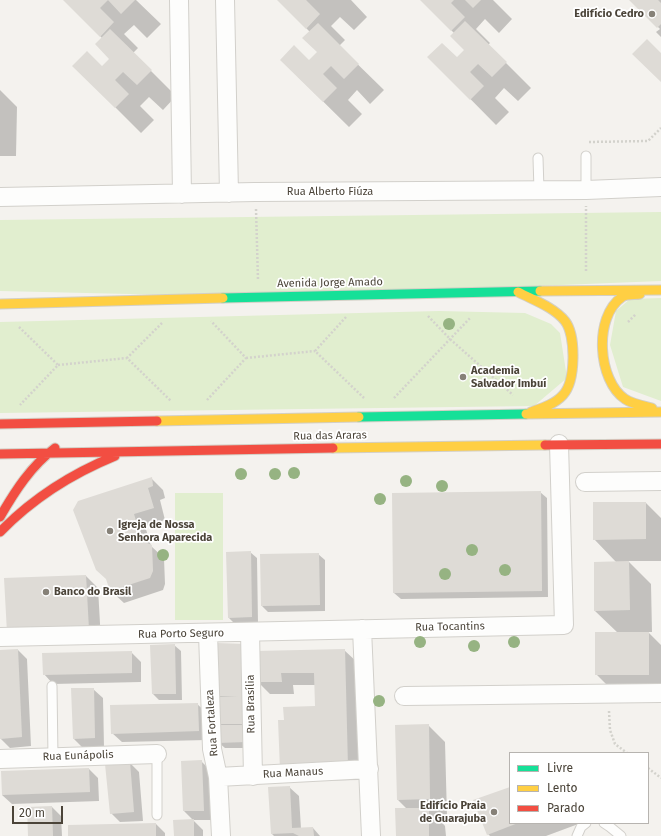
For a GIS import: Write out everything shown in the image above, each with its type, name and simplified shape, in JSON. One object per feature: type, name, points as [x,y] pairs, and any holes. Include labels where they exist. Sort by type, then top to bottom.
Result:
[{"type":"main road","name":"Avenida Jorge Amado","points":[[0,304],[517,291],[661,291]]},
{"type":"main road","points":[[517,291],[555,313],[565,322],[570,330],[573,346],[570,384],[565,393],[546,407],[522,415]]},
{"type":"main road","points":[[661,291],[623,296],[614,304],[607,316],[603,330],[602,346],[608,374],[614,388],[626,400],[661,412]]},
{"type":"main road","points":[[0,424],[661,412]]},
{"type":"main road","points":[[84,431],[100,422]]},
{"type":"main road","points":[[0,517],[19,487],[48,453],[64,443]]},
{"type":"main road","name":"Rua das Araras","points":[[0,454],[559,444],[661,444]]},
{"type":"main road","points":[[0,532],[34,500],[62,481],[92,465],[124,452]]},
{"type":"street","points":[[179,0],[182,194]]},
{"type":"street","points":[[225,0],[229,193]]},
{"type":"street","name":"Rua Alberto Fiúza","points":[[0,197],[255,192],[586,190],[661,187]]},
{"type":"street","name":"Rua Tocantins","points":[[362,629],[564,625],[559,444]]},
{"type":"street","points":[[585,482],[661,481]]},
{"type":"street","points":[[362,629],[371,836]]},
{"type":"street","name":"Rua Porto Seguro","points":[[0,638],[362,629]]},
{"type":"street","name":"Rua Brasília","points":[[250,632],[253,776]]},
{"type":"street","name":"Rua Fortaleza","points":[[208,634],[212,749],[218,777],[222,836]]},
{"type":"street","points":[[404,696],[661,693]]},
{"type":"street","name":"Rua Eunápolis","points":[[0,758],[157,754]]},
{"type":"street","name":"Rua Manaus","points":[[218,777],[369,769]]},
{"type":"lane","points":[[586,156],[586,190]]},
{"type":"lane","points":[[538,158],[539,190]]},
{"type":"lane","points":[[52,686],[54,757]]},
{"type":"lane","points":[[157,754],[157,815]]},
{"type":"lane","points":[[577,836],[581,826],[584,824]]},
{"type":"lane","points":[[606,824],[621,836]]},
{"type":"path","points":[[586,143],[648,141],[661,128]]},
{"type":"path","points":[[586,190],[586,290]]},
{"type":"path","points":[[255,192],[258,297]]},
{"type":"path","points":[[625,326],[640,311]]},
{"type":"path","points":[[428,316],[450,339],[515,397]]},
{"type":"path","points":[[206,401],[246,358],[316,351],[346,317]]},
{"type":"path","points":[[394,399],[471,317]]},
{"type":"path","points":[[211,321],[246,358]]},
{"type":"path","points":[[15,409],[58,365],[127,358],[162,323]]},
{"type":"path","points":[[19,327],[58,365]]},
{"type":"path","points":[[316,351],[365,399]]},
{"type":"path","points":[[127,358],[172,402]]},
{"type":"path","points":[[609,694],[610,730],[615,744],[626,752]]},
{"type":"path","points":[[649,769],[661,778]]},
{"type":"green space","points":[[661,212],[661,281],[259,297],[0,291],[0,220]]},
{"type":"green space","points":[[661,298],[661,401],[623,387],[610,345],[616,311],[630,299]]},
{"type":"green space","points":[[439,311],[525,313],[551,324],[560,333],[567,378],[534,406],[0,413],[0,322]]},
{"type":"green space","points":[[175,493],[223,493],[223,620],[175,620]]},
{"type":"building","points":[[63,0],[108,0],[100,8],[114,22],[100,37]]},
{"type":"building","points":[[108,0],[135,0],[121,14]]},
{"type":"building","points":[[277,0],[306,0],[320,14],[306,29]]},
{"type":"building","points":[[420,0],[454,0],[451,3],[465,17],[451,31]]},
{"type":"building","points":[[465,0],[481,0],[473,8]]},
{"type":"building","name":"Edifício Cedro","points":[[629,0],[658,0],[661,3],[661,24],[657,28]]},
{"type":"building","points":[[465,21],[507,62],[492,77],[478,64],[470,72],[484,86],[470,100],[427,57],[442,43],[457,57],[464,50],[450,36]]},
{"type":"building","points":[[318,23],[359,64],[344,79],[331,66],[323,74],[337,88],[323,102],[280,60],[294,45],[309,60],[317,52],[302,38]]},
{"type":"building","points":[[110,29],[152,70],[137,85],[123,72],[115,80],[129,94],[115,108],[72,66],[87,51],[102,66],[109,59],[95,44]]},
{"type":"building","points":[[647,39],[661,53],[661,82],[632,54]]},
{"type":"building","name":"Igreja de Nossa Senhora Aparecida","points":[[152,477],[153,486],[148,488],[154,508],[134,514],[142,541],[152,545],[153,571],[150,578],[110,591],[106,579],[96,570],[73,510],[78,501]]},
{"type":"building","points":[[541,491],[542,591],[393,593],[392,493]]},
{"type":"building","points":[[593,502],[646,502],[646,539],[593,540]]},
{"type":"building","points":[[251,551],[252,617],[228,618],[226,552]]},
{"type":"building","points":[[319,553],[320,605],[261,606],[260,554]]},
{"type":"building","points":[[629,561],[630,610],[594,611],[594,562]]},
{"type":"building","name":"Banco do Brasil","points":[[86,575],[89,630],[7,633],[4,578]]},
{"type":"building","points":[[595,632],[649,632],[649,675],[595,675]]},
{"type":"building","points":[[217,643],[245,644],[245,724],[217,724],[217,697],[238,697],[217,696]]},
{"type":"building","points":[[175,644],[176,694],[152,694],[150,645]]},
{"type":"building","points":[[18,649],[22,737],[0,739],[0,650]]},
{"type":"building","points":[[345,649],[348,768],[280,770],[278,720],[284,720],[283,707],[315,706],[314,673],[281,673],[282,682],[257,682],[256,651]]},
{"type":"building","points":[[132,651],[132,673],[43,675],[42,653]]},
{"type":"building","points":[[71,688],[94,688],[95,738],[73,739]]},
{"type":"building","points":[[198,703],[199,731],[111,734],[110,705]]},
{"type":"building","points":[[429,724],[430,799],[397,800],[395,725]]},
{"type":"building","points":[[217,725],[246,725],[246,742],[217,743]]},
{"type":"building","points":[[202,760],[204,811],[183,811],[181,761]]},
{"type":"building","points":[[130,762],[134,812],[110,814],[105,764]]},
{"type":"building","points":[[89,768],[90,792],[2,795],[1,771]]},
{"type":"building","points":[[290,786],[292,828],[313,827],[314,836],[299,836],[293,833],[271,834],[268,787]]},
{"type":"building","name":"Edifício Praia de Guarajuba","points":[[509,787],[509,824],[515,824],[487,835],[473,800]]},
{"type":"building","points":[[52,806],[53,836],[28,836],[27,807]]},
{"type":"building","points":[[395,808],[429,808],[429,836],[396,836]]},
{"type":"building","points":[[194,819],[194,836],[174,836],[173,820]]},
{"type":"building","points":[[156,823],[156,836],[68,836],[68,825]]},
{"type":"traffic: fast","points":[[223,298],[540,291]]},
{"type":"traffic: fast","points":[[359,417],[526,414]]},
{"type":"traffic: slow","points":[[540,291],[661,290]]},
{"type":"traffic: slow","points":[[518,292],[543,304],[560,316],[569,328],[573,347],[570,380],[563,395],[556,401],[531,412]]},
{"type":"traffic: slow","points":[[640,294],[624,296],[613,306],[606,319],[602,349],[609,378],[616,390],[628,401],[652,408]]},
{"type":"traffic: slow","points":[[0,304],[223,298]]},
{"type":"traffic: slow","points":[[526,414],[661,412]]},
{"type":"traffic: slow","points":[[157,421],[359,417]]},
{"type":"traffic: slow","points":[[333,448],[545,445]]},
{"type":"traffic: jam","points":[[0,424],[157,421]]},
{"type":"traffic: jam","points":[[545,445],[661,444]]},
{"type":"traffic: jam","points":[[0,517],[31,471],[55,448]]},
{"type":"traffic: jam","points":[[0,454],[333,448]]},
{"type":"traffic: jam","points":[[0,532],[26,508],[53,488],[83,471],[115,456]]},
{"type":"place","name":"Edifício Cedro","points":[[652,14]]},
{"type":"place","name":"Academia Salvador Imbuí","points":[[463,377]]},
{"type":"place","name":"Igreja de Nossa Senhora Aparecida","points":[[110,531]]},
{"type":"place","name":"Banco do Brasil","points":[[46,592]]},
{"type":"place","name":"Edifício Praia de Guarajuba","points":[[494,812]]}]
